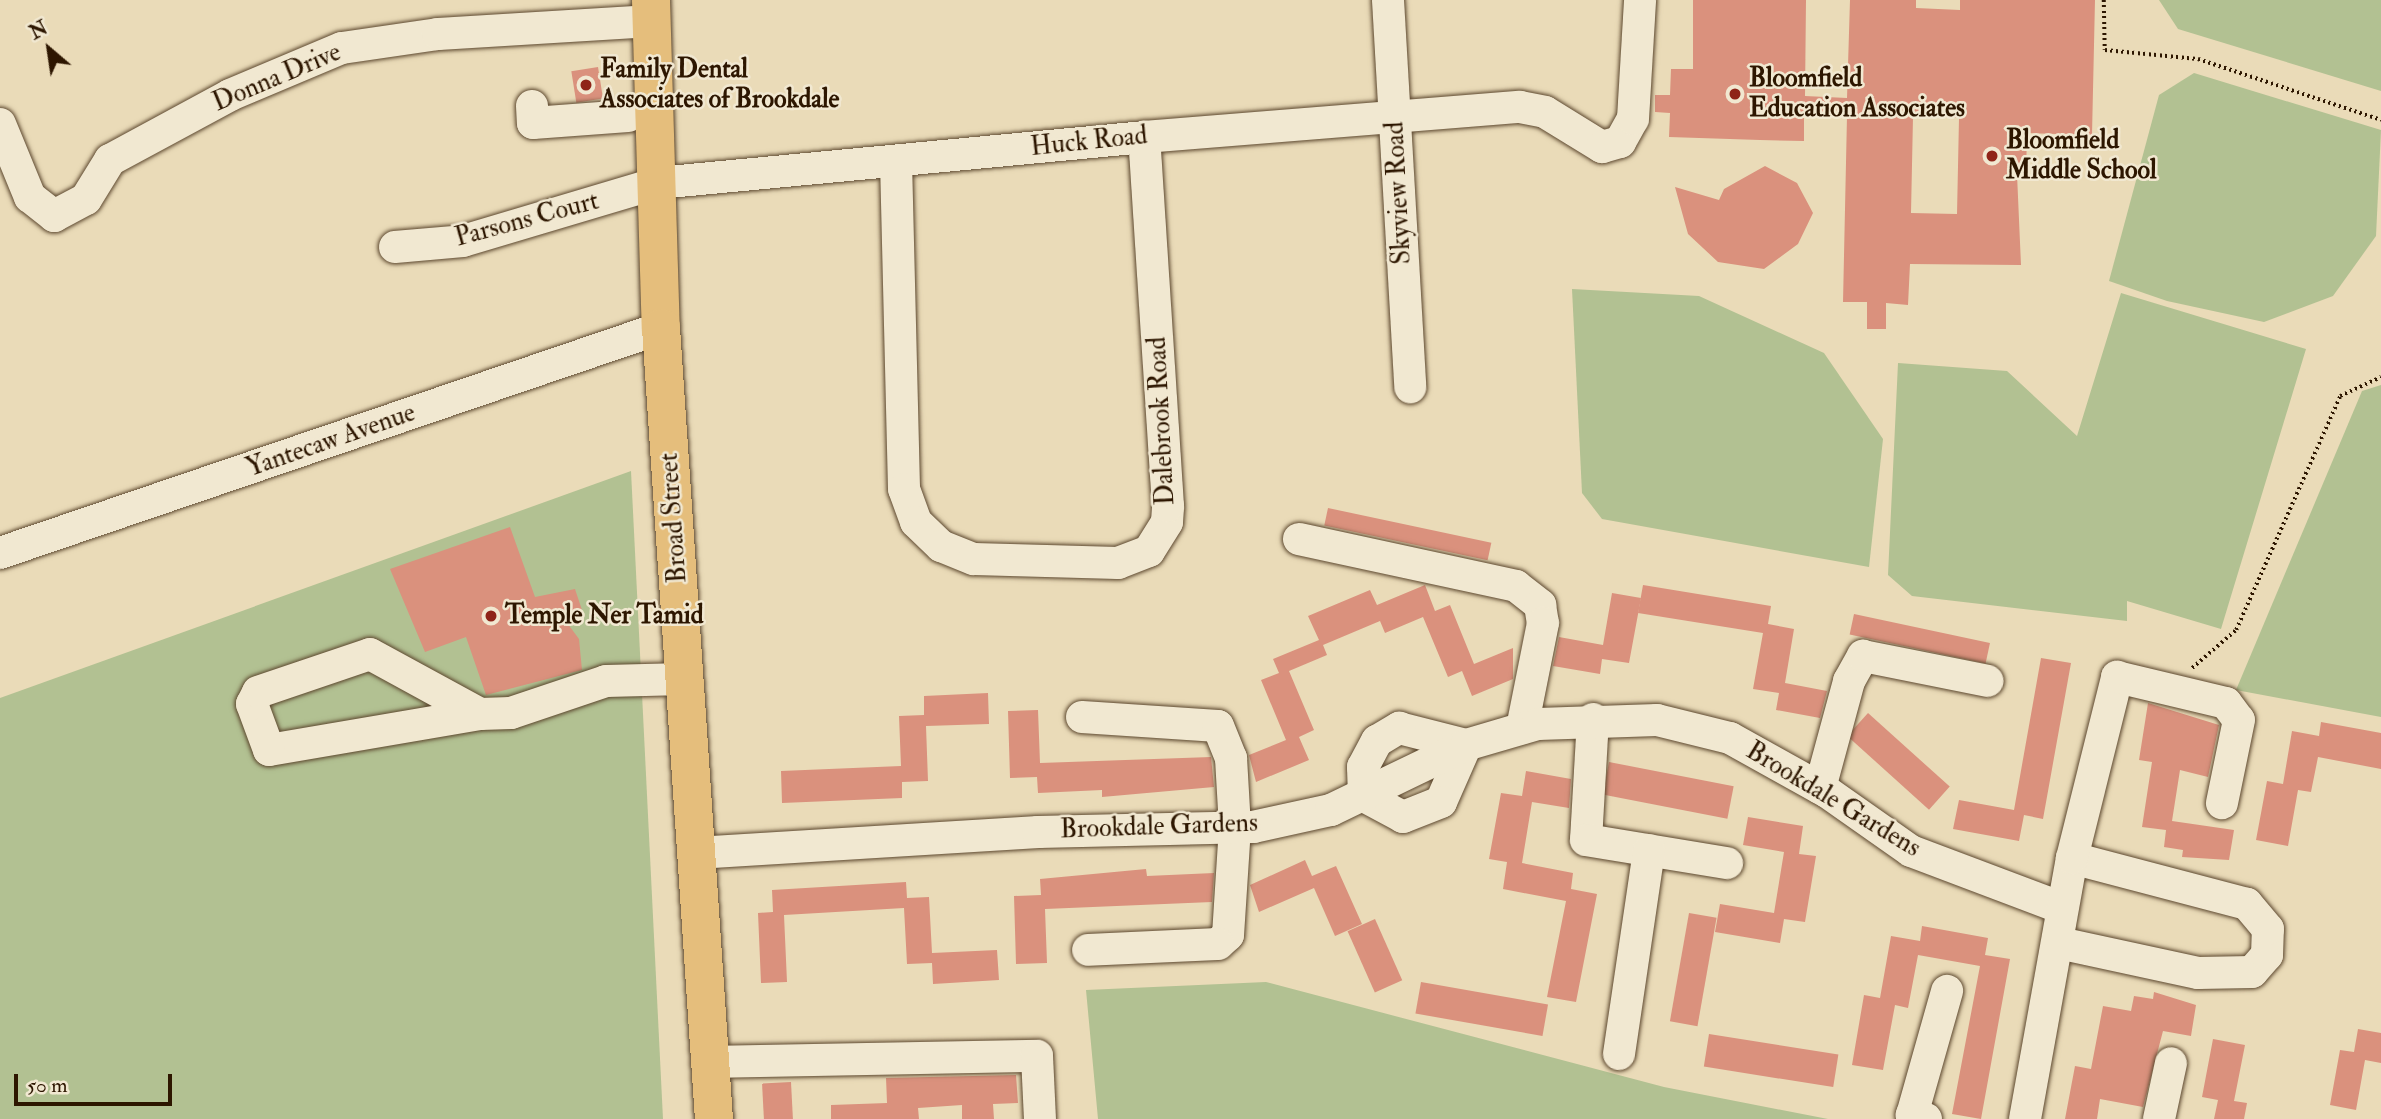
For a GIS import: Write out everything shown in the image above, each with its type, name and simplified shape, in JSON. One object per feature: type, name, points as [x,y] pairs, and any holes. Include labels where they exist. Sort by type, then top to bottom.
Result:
[{"type":"main road","name":"Broad Street","points":[[652,10],[661,328],[714,1119]]},
{"type":"street","name":"Skyview Road","points":[[1388,0],[1410,387]]},
{"type":"street","name":"Huck Road","points":[[658,183],[1144,136],[1520,107],[1545,112],[1602,147],[1620,142],[1633,119],[1640,0]]},
{"type":"street","name":"Donna Drive","points":[[0,124],[30,197],[54,216],[86,199],[110,160],[230,95],[342,48],[438,34],[652,10]]},
{"type":"street","points":[[532,106],[533,123],[628,116]]},
{"type":"street","name":"Dalebrook Road","points":[[895,161],[903,481],[916,522],[942,546],[974,559],[1118,563],[1149,551],[1167,522],[1168,506],[1144,136]]},
{"type":"street","name":"Parsons Court","points":[[395,247],[463,242],[658,183]]},
{"type":"street","name":"Yantecaw Avenue","points":[[0,553],[661,328]]},
{"type":"street","points":[[1299,539],[1517,586],[1540,605],[1543,623],[1522,728]]},
{"type":"street","points":[[480,714],[470,703],[410,678],[370,654],[258,692],[251,704],[269,750],[480,714],[511,713],[606,681],[684,679]]},
{"type":"street","points":[[1820,788],[1849,681],[1863,656],[1988,681]]},
{"type":"street","points":[[2025,1119],[2059,943],[2062,908],[2072,858],[2117,677],[2226,703],[2239,720],[2222,803]]},
{"type":"street","points":[[402,727],[410,678]]},
{"type":"street","points":[[1083,717],[1218,726],[1231,758],[1235,827],[1228,935],[1218,944],[1088,950]]},
{"type":"street","points":[[1593,719],[1586,840],[1727,863]]},
{"type":"street","name":"Brookdale Gardens","points":[[696,853],[1038,832],[1235,827],[1331,810],[1466,745],[1522,728],[1593,719],[1657,720],[1730,738],[1820,788],[1911,851],[2062,908]]},
{"type":"street","points":[[1364,796],[1368,753],[1399,728],[1466,745]]},
{"type":"street","points":[[1619,1054],[1649,850]]},
{"type":"street","points":[[2059,943],[2198,973],[2252,972],[2267,955],[2267,929],[2247,905],[2072,858]]},
{"type":"street","points":[[1926,1119],[1912,1115],[1947,991]]},
{"type":"street","points":[[710,1062],[1037,1056],[1040,1119]]},
{"type":"street","points":[[2159,1119],[2171,1063]]},
{"type":"path","points":[[2104,0],[2105,50],[2198,59],[2381,120]]},
{"type":"path","points":[[2183,669],[2236,630],[2340,396],[2381,377]]},
{"type":"green space","points":[[2159,0],[2381,0],[2381,91],[2178,29]]},
{"type":"green space","points":[[2194,73],[2381,130],[2376,236],[2333,296],[2264,322],[2167,301],[2109,281],[2159,95]]},
{"type":"green space","points":[[1572,289],[1699,296],[1824,353],[1883,439],[1869,567],[1602,519],[1582,493]]},
{"type":"green space","points":[[2121,293],[2306,349],[2221,629],[2127,601],[2127,621],[1912,596],[1888,575],[1898,363],[2007,371],[2077,436]]},
{"type":"green space","points":[[2381,385],[2381,717],[2236,690],[2362,391]]},
{"type":"green space","points":[[631,471],[663,1119],[0,1119],[0,698]]},
{"type":"green space","points":[[1266,982],[1664,1087],[1828,1119],[1098,1119],[1086,990]]},
{"type":"building","name":"Bloomfield Middle School","points":[[1693,0],[1806,0],[1805,96],[1847,98],[1850,0],[1916,0],[1916,8],[1960,10],[1960,0],[2095,0],[2092,135],[2027,133],[2026,174],[2017,174],[2021,265],[1910,264],[1908,305],[1886,303],[1886,329],[1867,329],[1867,302],[1843,302],[1847,116],[1804,115],[1804,141],[1669,137],[1670,113],[1655,112],[1655,95],[1670,95],[1671,69],[1693,69]],"holes":[[[1913,117],[1959,118],[1957,214],[1911,213]]]},
{"type":"building","name":"Family Dental Associates of Brookdale","points":[[598,67],[603,99],[576,103],[571,71]]},
{"type":"building","points":[[1765,166],[1797,183],[1813,213],[1798,244],[1764,269],[1718,262],[1688,234],[1675,187],[1719,200],[1724,189]]},
{"type":"building","points":[[1328,508],[1491,543],[1488,560],[1324,526]]},
{"type":"building","name":"Temple Ner Tamid","points":[[510,527],[535,597],[575,589],[582,610],[562,616],[579,639],[582,670],[486,695],[466,637],[425,652],[390,569]]},
{"type":"building","points":[[1425,585],[1435,611],[1450,605],[1474,664],[1513,648],[1513,679],[1472,696],[1462,671],[1448,677],[1423,617],[1385,633],[1380,621],[1323,645],[1327,655],[1289,671],[1314,730],[1299,737],[1309,760],[1256,782],[1249,755],[1286,740],[1261,680],[1279,673],[1273,659],[1319,640],[1308,616],[1370,590],[1377,605]]},
{"type":"building","points":[[1643,585],[1771,606],[1768,624],[1794,629],[1785,683],[1827,691],[1820,718],[1776,710],[1779,693],[1753,689],[1763,633],[1638,613]]},
{"type":"building","points":[[1612,593],[1641,598],[1629,663],[1602,659],[1600,674],[1553,666],[1559,637],[1603,645]]},
{"type":"building","points":[[1854,614],[1990,643],[1986,663],[1850,635]]},
{"type":"building","points":[[2041,658],[2071,663],[2043,819],[2024,815],[2019,841],[1953,829],[1959,800],[2014,810]]},
{"type":"building","points":[[988,693],[989,724],[926,726],[928,781],[902,782],[902,798],[782,803],[781,771],[901,766],[899,716],[924,715],[924,696]]},
{"type":"building","points":[[2148,703],[2219,725],[2208,777],[2180,770],[2172,821],[2234,830],[2229,860],[2182,857],[2183,850],[2164,847],[2166,830],[2142,827],[2152,762],[2139,760]]},
{"type":"building","points":[[1038,710],[1040,763],[1211,757],[1214,787],[1102,797],[1102,790],[1038,793],[1037,777],[1010,778],[1008,711]]},
{"type":"building","points":[[1868,713],[1950,787],[1929,810],[1847,736]]},
{"type":"building","points":[[2321,722],[2381,733],[2381,769],[2318,757],[2311,792],[2298,790],[2288,846],[2256,840],[2267,781],[2283,784],[2292,731],[2319,736]]},
{"type":"building","points":[[1609,762],[1734,786],[1727,819],[1603,794]]},
{"type":"building","points":[[1526,771],[1571,779],[1569,808],[1532,802],[1522,863],[1573,873],[1571,889],[1597,894],[1576,1002],[1547,997],[1566,901],[1503,889],[1507,862],[1489,859],[1501,793],[1522,796]]},
{"type":"building","points":[[1748,817],[1803,826],[1799,854],[1816,856],[1805,922],[1784,919],[1780,943],[1715,932],[1720,904],[1774,913],[1784,852],[1743,845]]},
{"type":"building","points":[[1305,860],[1312,876],[1336,866],[1362,924],[1335,936],[1314,888],[1259,912],[1250,885]]},
{"type":"building","points":[[1146,869],[1147,876],[1214,873],[1212,902],[1045,909],[1047,963],[1016,964],[1014,896],[1041,895],[1040,879]]},
{"type":"building","points":[[906,882],[907,898],[929,897],[932,953],[997,950],[999,980],[933,984],[932,963],[907,964],[904,908],[784,915],[787,982],[761,983],[758,913],[773,912],[772,890]]},
{"type":"building","points":[[1689,913],[1717,918],[1697,1026],[1670,1021]]},
{"type":"building","points":[[1375,919],[1402,980],[1375,992],[1348,931]]},
{"type":"building","points":[[1922,926],[1988,938],[1985,955],[2010,959],[1981,1119],[1952,1114],[1980,966],[1918,955],[1908,1008],[1895,1005],[1883,1070],[1852,1065],[1864,995],[1880,998],[1891,936],[1920,941]]},
{"type":"building","points":[[1421,982],[1548,1004],[1542,1036],[1415,1014]]},
{"type":"building","points":[[2154,992],[2196,1005],[2191,1036],[2163,1031],[2143,1107],[2100,1099],[2097,1119],[2065,1119],[2075,1066],[2091,1069],[2103,1006],[2131,1011],[2134,996],[2153,999]]},
{"type":"building","points":[[2358,1029],[2381,1033],[2381,1063],[2365,1060],[2356,1110],[2330,1105],[2340,1050],[2354,1052]]},
{"type":"building","points":[[1709,1034],[1838,1054],[1833,1087],[1704,1067]]},
{"type":"building","points":[[2213,1039],[2245,1045],[2234,1101],[2247,1103],[2244,1119],[2214,1119],[2218,1100],[2202,1097]]},
{"type":"building","points":[[1016,1075],[1018,1103],[993,1104],[994,1119],[962,1119],[962,1105],[918,1108],[919,1119],[831,1119],[831,1105],[887,1103],[886,1078]]},
{"type":"building","points":[[791,1082],[793,1119],[764,1119],[762,1084]]},
{"type":"place","name":"Family Dental Associates of Brookdale","points":[[586,85]]},
{"type":"place","name":"Bloomfield Education Associates","points":[[1735,94]]},
{"type":"place","name":"Bloomfield Middle School","points":[[1992,156]]},
{"type":"place","name":"Temple Ner Tamid","points":[[491,616]]}]
